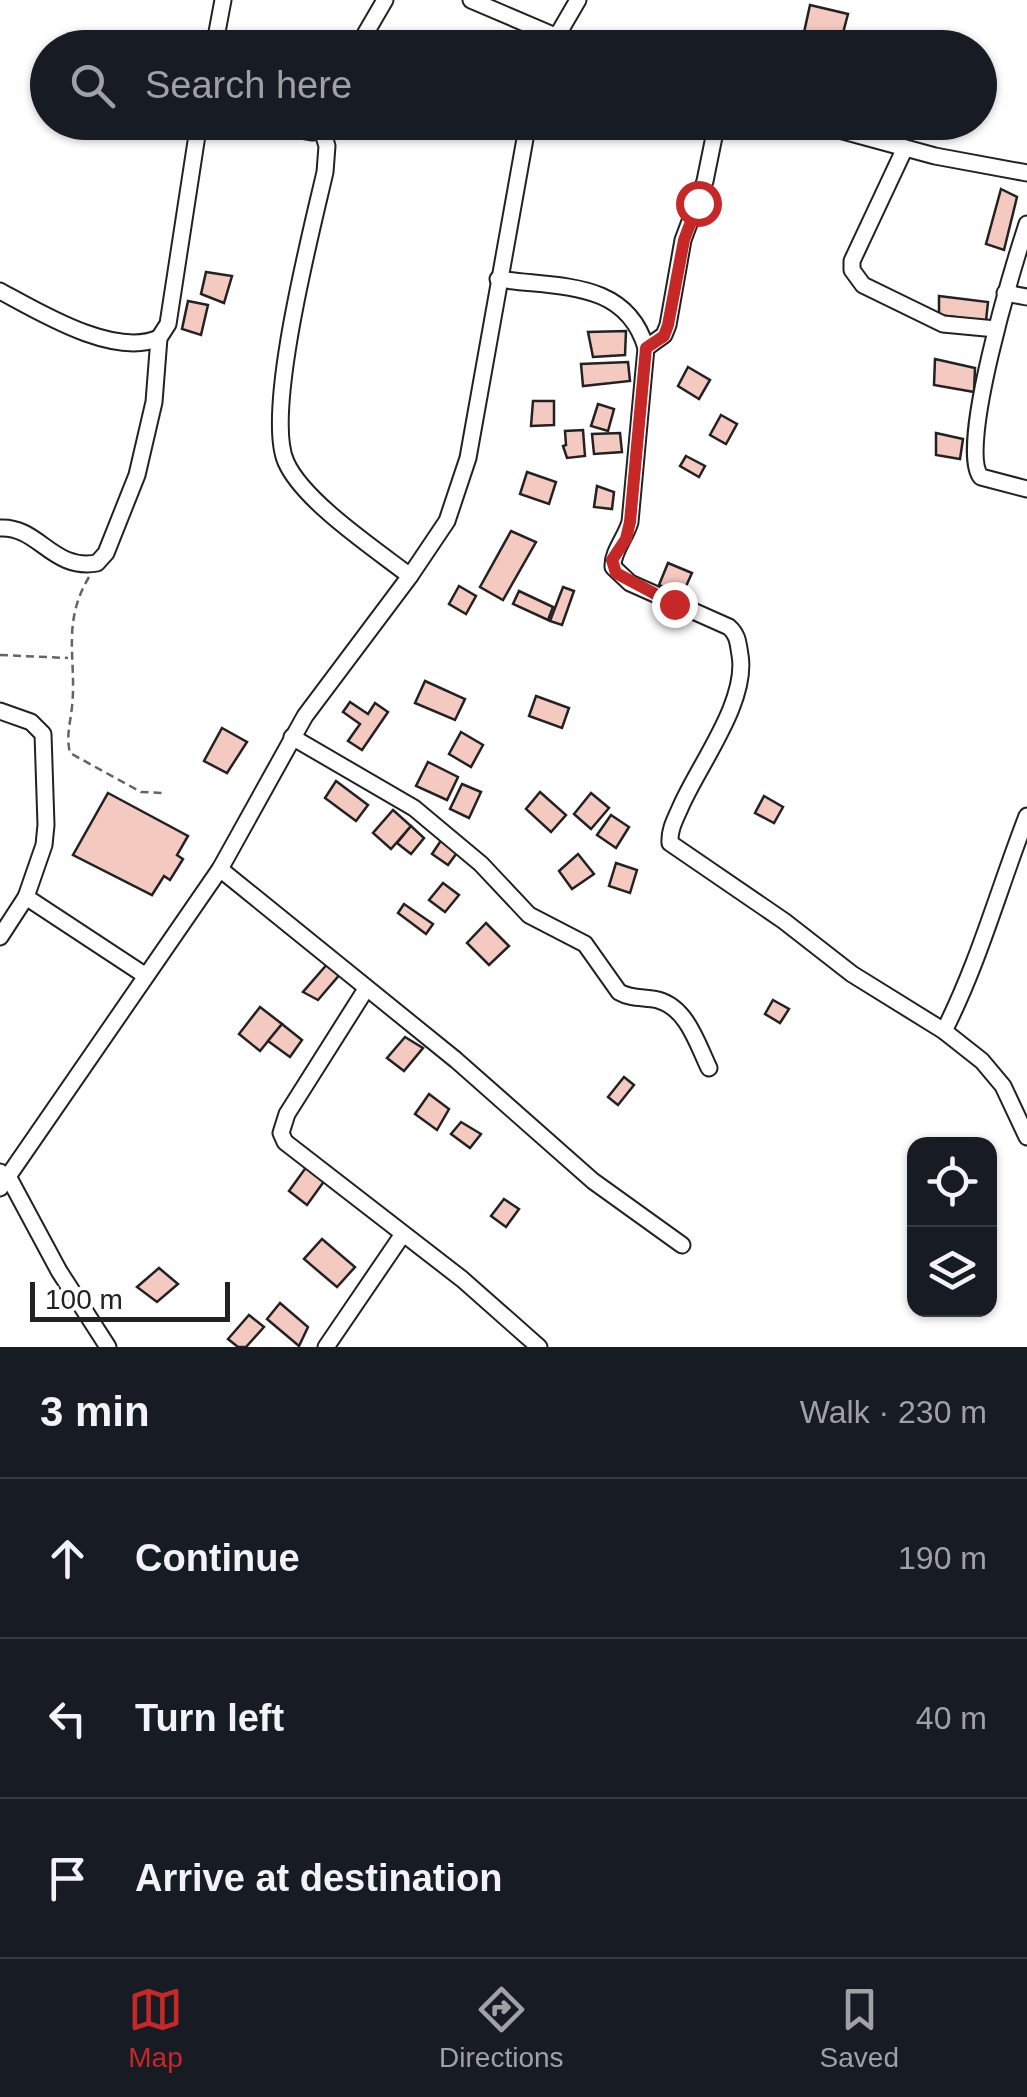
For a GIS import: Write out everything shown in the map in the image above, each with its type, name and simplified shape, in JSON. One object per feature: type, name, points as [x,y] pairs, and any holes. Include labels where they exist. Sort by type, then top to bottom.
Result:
[{"type":"street","points":[[217,30],[223,0]]},
{"type":"street","points":[[367,30],[385,0]]},
{"type":"street","points":[[471,0],[530,30]]},
{"type":"street","points":[[560,30],[578,0]]},
{"type":"street","points":[[0,528],[21,531],[61,560],[86,565],[97,563],[106,552],[137,475],[154,402],[159,338],[168,324],[196,140]]},
{"type":"street","points":[[326,140],[325,172],[288,352],[281,444],[285,461],[296,478],[332,514],[410,576]]},
{"type":"street","points":[[108,1347],[3,1180],[220,868],[292,737],[448,520],[459,492],[525,140]]},
{"type":"street","points":[[646,348],[664,336],[668,325],[684,240],[705,181],[713,140]]},
{"type":"street","points":[[876,140],[1027,173]]},
{"type":"street","points":[[905,148],[852,261],[852,270],[863,285],[934,320],[996,328]]},
{"type":"street","points":[[1027,224],[996,328],[981,405],[976,470],[990,481],[1027,490]]},
{"type":"street","points":[[498,279],[572,288],[608,297],[632,315],[646,348],[630,522],[626,539],[612,560],[613,567],[630,583],[734,631],[742,666],[738,693],[693,779],[670,830],[670,843],[852,974],[944,1031],[1003,1086],[1027,1137]]},
{"type":"street","points":[[0,291],[88,334],[137,343],[159,338]]},
{"type":"street","points":[[1005,293],[1027,297]]},
{"type":"street","points":[[0,711],[32,722],[43,734],[46,825],[44,845],[26,897],[0,937]]},
{"type":"street","points":[[292,737],[414,808],[481,864],[530,915],[585,944],[619,992],[627,997],[656,1000],[675,1009],[687,1021],[709,1068]]},
{"type":"street","points":[[944,1031],[970,979],[1027,816]]},
{"type":"street","points":[[220,868],[456,1060],[593,1181],[682,1244]]},
{"type":"street","points":[[26,897],[146,976]]},
{"type":"street","points":[[366,988],[287,1114],[281,1133],[285,1142],[462,1279],[539,1347]]},
{"type":"street","points":[[326,1347],[403,1234]]},
{"type":"path","points":[[97,563],[80,590],[71,632],[72,705],[66,736],[70,753],[142,792],[164,793]]},
{"type":"path","points":[[0,655],[70,658]]},
{"type":"building","points":[[810,5],[848,14],[844,30],[805,30]]},
{"type":"building","points":[[1001,189],[1017,197],[1004,250],[986,244]]},
{"type":"building","points":[[206,272],[232,276],[224,303],[201,294]]},
{"type":"building","points":[[939,296],[988,302],[986,321],[939,315]]},
{"type":"building","points":[[188,301],[208,305],[201,335],[182,329]]},
{"type":"building","points":[[626,331],[625,355],[593,357],[588,332]]},
{"type":"building","points":[[935,359],[975,368],[974,392],[934,385]]},
{"type":"building","points":[[628,362],[630,381],[583,386],[581,364]]},
{"type":"building","points":[[688,367],[710,380],[699,399],[678,386]]},
{"type":"building","points":[[533,401],[554,401],[554,425],[531,426]]},
{"type":"building","points":[[598,404],[614,409],[608,431],[591,426]]},
{"type":"building","points":[[721,415],[737,424],[726,444],[710,435]]},
{"type":"building","points":[[583,430],[585,456],[567,458],[563,446],[565,431]]},
{"type":"building","points":[[620,433],[622,452],[594,454],[592,434]]},
{"type":"building","points":[[936,433],[963,439],[960,459],[936,455]]},
{"type":"building","points":[[686,456],[705,466],[699,477],[680,466]]},
{"type":"building","points":[[527,472],[556,482],[549,504],[520,494]]},
{"type":"building","points":[[597,486],[614,492],[612,509],[594,507]]},
{"type":"building","points":[[511,531],[536,542],[503,600],[480,587]]},
{"type":"building","points":[[668,563],[692,573],[682,595],[659,585]]},
{"type":"building","points":[[459,586],[476,596],[466,614],[449,604]]},
{"type":"building","points":[[563,587],[574,591],[562,625],[550,621]]},
{"type":"building","points":[[519,591],[553,607],[548,620],[513,604]]},
{"type":"building","points":[[425,681],[465,699],[455,720],[415,703]]},
{"type":"building","points":[[536,696],[569,708],[562,728],[529,716]]},
{"type":"building","points":[[350,702],[368,714],[375,703],[388,712],[362,750],[348,741],[360,724],[343,712]]},
{"type":"building","points":[[222,728],[247,742],[227,773],[204,761]]},
{"type":"building","points":[[461,732],[483,745],[471,767],[449,754]]},
{"type":"building","points":[[428,762],[458,777],[447,800],[416,786]]},
{"type":"building","points":[[336,781],[368,805],[356,821],[325,798]]},
{"type":"building","points":[[462,784],[481,792],[469,818],[450,809]]},
{"type":"building","points":[[540,792],[566,815],[551,832],[526,809]]},
{"type":"building","points":[[108,793],[188,836],[177,855],[183,859],[170,880],[164,876],[152,895],[73,855]]},
{"type":"building","points":[[591,793],[609,808],[591,829],[574,814]]},
{"type":"building","points":[[764,796],[783,807],[774,823],[755,813]]},
{"type":"building","points":[[393,810],[411,826],[391,849],[373,833]]},
{"type":"building","points":[[611,815],[629,827],[616,848],[597,835]]},
{"type":"building","points":[[411,826],[424,838],[411,854],[397,843]]},
{"type":"building","points":[[442,839],[459,850],[448,865],[432,854]]},
{"type":"building","points":[[578,854],[594,874],[572,889],[559,871]]},
{"type":"building","points":[[616,863],[637,870],[630,893],[609,886]]},
{"type":"building","points":[[443,883],[459,895],[445,912],[429,900]]},
{"type":"building","points":[[404,904],[433,924],[426,934],[398,913]]},
{"type":"building","points":[[486,923],[509,946],[489,965],[467,943]]},
{"type":"building","points":[[329,962],[341,973],[318,1000],[303,992]]},
{"type":"building","points":[[773,1000],[789,1009],[780,1023],[765,1014]]},
{"type":"building","points":[[260,1007],[282,1024],[260,1051],[239,1034]]},
{"type":"building","points":[[282,1024],[302,1040],[290,1057],[268,1041]]},
{"type":"building","points":[[405,1037],[423,1048],[404,1071],[387,1058]]},
{"type":"building","points":[[624,1077],[634,1085],[618,1105],[608,1097]]},
{"type":"building","points":[[429,1094],[449,1109],[437,1130],[415,1114]]},
{"type":"building","points":[[461,1122],[481,1134],[470,1148],[451,1134]]},
{"type":"building","points":[[307,1166],[325,1180],[307,1205],[289,1191]]},
{"type":"building","points":[[504,1199],[519,1209],[506,1227],[491,1216]]},
{"type":"building","points":[[322,1239],[355,1267],[337,1287],[304,1259]]},
{"type":"building","points":[[159,1268],[178,1284],[157,1302],[137,1287]]},
{"type":"building","points":[[280,1303],[308,1327],[299,1346],[267,1319]]},
{"type":"building","points":[[249,1315],[264,1327],[246,1347],[238,1347],[228,1339]]},
{"type":"route","points":[[674,604],[630,583],[616,573],[612,560],[626,539],[630,522],[646,348],[664,336],[668,325],[684,240],[698,203]]}]
